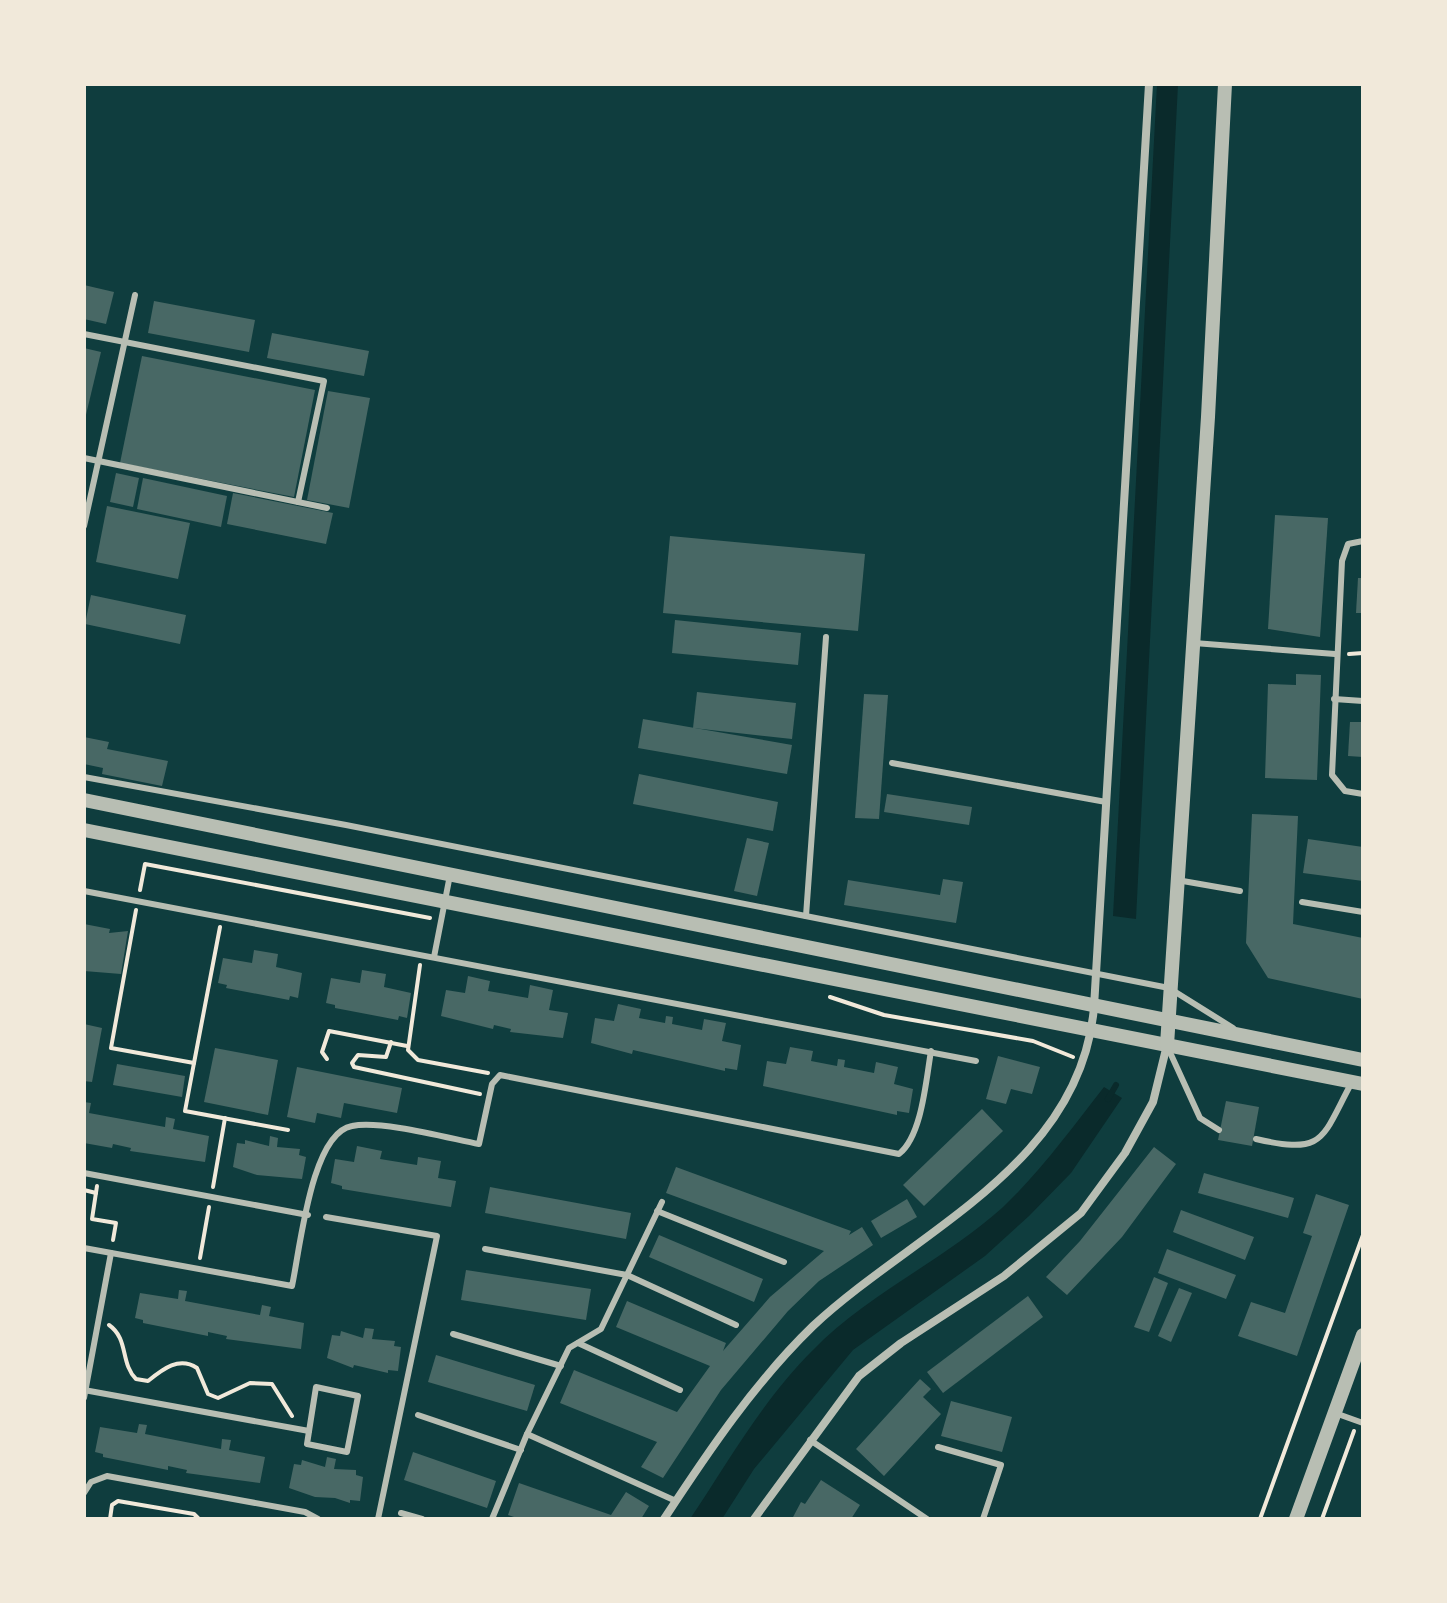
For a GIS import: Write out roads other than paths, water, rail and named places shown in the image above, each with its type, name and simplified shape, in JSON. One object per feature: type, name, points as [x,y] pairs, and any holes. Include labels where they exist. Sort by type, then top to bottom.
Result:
[{"type":"street","points":[[664,1519],[768,1375],[815,1325],[932,1236],[1024,1154],[1063,1104],[1092,1030],[1149,84]]},
{"type":"street","points":[[754,1519],[859,1376],[901,1343],[1004,1276],[1081,1213],[1125,1153],[1153,1102],[1167,1045],[1169,1022],[1225,84]]},
{"type":"street","points":[[84,800],[1363,1060]]},
{"type":"street","points":[[84,830],[1358,1083]]},
{"type":"street","points":[[1296,1519],[1363,1335]]},
{"type":"lane","points":[[84,526],[135,295]]},
{"type":"lane","points":[[84,334],[324,381],[298,502]]},
{"type":"lane","points":[[84,458],[327,508]]},
{"type":"lane","points":[[1363,541],[1348,544],[1345,552],[1335,654],[1332,775],[1345,791],[1363,794]]},
{"type":"lane","points":[[806,916],[826,637]]},
{"type":"lane","points":[[1194,643],[1335,654]]},
{"type":"lane","points":[[1334,699],[1363,701]]},
{"type":"lane","points":[[892,763],[1106,802]]},
{"type":"lane","points":[[84,777],[1169,988],[1246,1037]]},
{"type":"lane","points":[[434,957],[450,875]]},
{"type":"lane","points":[[1176,880],[1240,891]]},
{"type":"lane","points":[[84,891],[976,1061]]},
{"type":"lane","points":[[1302,902],[1363,912]]},
{"type":"lane","points":[[1167,1045],[1200,1118],[1219,1130]]},
{"type":"lane","points":[[84,1248],[292,1286],[323,1150],[346,1127],[367,1125],[479,1144],[495,1077],[500,1075],[899,1154],[906,1147],[921,1115],[931,1051]]},
{"type":"lane","points":[[1256,1139],[1294,1147],[1311,1145],[1323,1135],[1358,1083]]},
{"type":"lane","points":[[84,1173],[308,1215]]},
{"type":"lane","points":[[492,1519],[527,1434],[569,1348],[601,1329],[662,1202]]},
{"type":"lane","points":[[657,1211],[784,1262]]},
{"type":"lane","points":[[326,1217],[437,1236],[378,1519]]},
{"type":"lane","points":[[485,1249],[627,1275],[736,1325]]},
{"type":"lane","points":[[84,1398],[111,1253]]},
{"type":"lane","points":[[453,1334],[561,1366]]},
{"type":"lane","points":[[578,1343],[680,1390]]},
{"type":"lane","points":[[316,1387],[358,1396],[347,1452],[307,1444],[309,1431],[316,1387]]},
{"type":"lane","points":[[84,1390],[309,1431]]},
{"type":"lane","points":[[1335,1413],[1360,1422]]},
{"type":"lane","points":[[418,1415],[521,1450]]},
{"type":"lane","points":[[527,1434],[676,1501]]},
{"type":"lane","points":[[810,1440],[927,1519]]},
{"type":"lane","points":[[938,1447],[1001,1465],[983,1519]]},
{"type":"lane","points":[[84,1493],[91,1482],[107,1476],[305,1512],[318,1519]]},
{"type":"lane","points":[[401,1513],[422,1519]]},
{"type":"water","points":[[1157,84],[1178,84],[1136,919],[1113,916]]},
{"type":"water","points":[[1104,1087],[1122,1098],[1071,1173],[985,1256],[853,1350],[754,1469],[722,1519],[690,1519],[777,1390],[812,1351],[857,1312],[955,1245],[1002,1208],[1043,1165]]},
{"type":"waterway","points":[[1108,1099],[1116,1085]]}]
